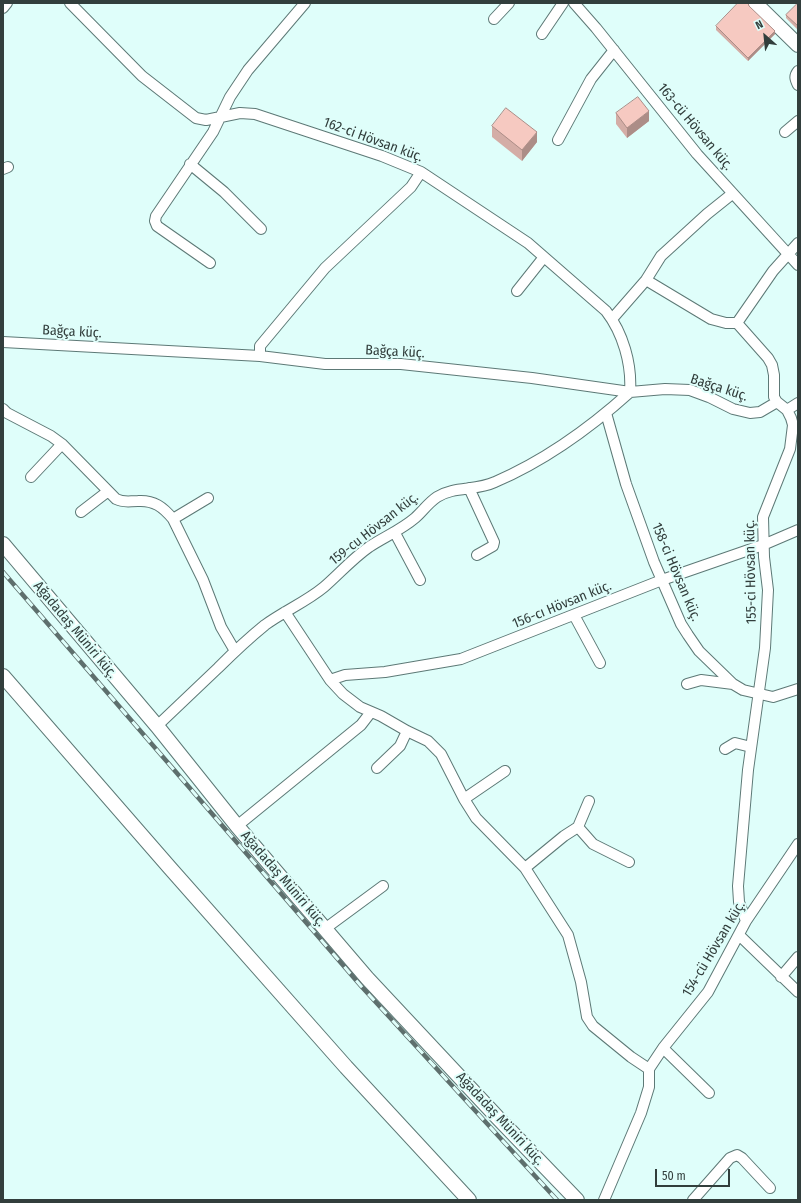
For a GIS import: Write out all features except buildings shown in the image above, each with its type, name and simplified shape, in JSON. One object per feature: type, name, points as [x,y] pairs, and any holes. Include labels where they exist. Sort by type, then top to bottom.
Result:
[{"type":"street","points":[[3,8],[7,3]]},
{"type":"street","name":"162-ci Hövsan küç.","points":[[70,3],[142,76],[196,118],[206,120],[240,113],[255,114],[382,156],[421,172],[528,243],[612,319],[624,346],[631,377],[630,392]]},
{"type":"street","points":[[210,263],[157,226],[155,221],[156,216],[213,132],[230,96],[248,70],[305,3]]},
{"type":"street","points":[[494,19],[509,3]]},
{"type":"street","points":[[542,34],[563,3]]},
{"type":"street","name":"163-cü Hövsan küç.","points":[[574,3],[614,50],[697,154],[798,266]]},
{"type":"street","points":[[754,3],[798,45]]},
{"type":"street","points":[[558,140],[591,79],[614,50]]},
{"type":"street","points":[[798,71],[795,75],[795,80],[798,85]]},
{"type":"street","points":[[786,132],[798,122]]},
{"type":"street","points":[[190,164],[224,192],[261,229]]},
{"type":"street","points":[[260,356],[260,346],[325,268],[411,187],[421,172]]},
{"type":"street","points":[[612,319],[646,280],[661,256],[707,214],[732,194]]},
{"type":"street","points":[[737,323],[773,271],[798,243]]},
{"type":"street","points":[[517,291],[544,257]]},
{"type":"street","points":[[646,280],[711,319],[726,324],[737,323]]},
{"type":"street","points":[[737,323],[768,358],[774,375],[774,397],[777,402],[787,410],[798,403]]},
{"type":"street","name":"Bağça küç.","points":[[3,342],[260,356],[325,364],[401,364],[532,378],[630,392],[666,389],[690,390],[709,397],[732,409],[750,413],[760,412],[777,402]]},
{"type":"street","name":"159-cu Hövsan küç.","points":[[157,726],[235,651],[266,625],[324,587],[354,559],[370,547],[416,518],[435,498],[451,490],[484,486],[512,474],[558,448],[606,413],[630,392]]},
{"type":"street","points":[[3,409],[7,413],[51,436],[62,444],[107,492],[116,499],[123,502],[148,501],[158,504],[173,519],[203,580],[221,627],[235,651]]},
{"type":"street","name":"155-ci Hövsan küç.","points":[[746,921],[739,902],[738,886],[748,770],[766,648],[768,590],[763,517],[790,448],[793,425],[787,410]]},
{"type":"street","name":"158-ci Hövsan küç.","points":[[606,413],[626,484],[654,562],[681,624],[699,651],[733,684],[743,690],[773,697],[798,689]]},
{"type":"street","points":[[31,477],[62,444]]},
{"type":"street","points":[[469,488],[494,542],[493,546],[477,555]]},
{"type":"street","points":[[81,512],[107,492]]},
{"type":"street","points":[[173,519],[208,498]]},
{"type":"street","name":"156-cı Hövsan küç.","points":[[330,680],[345,676],[386,672],[461,659],[662,580],[764,545],[798,530]]},
{"type":"street","points":[[395,532],[420,580]]},
{"type":"street","name":"Ağadadaş Müniri küç.","points":[[3,544],[157,726],[237,826],[326,928],[367,978],[577,1200]]},
{"type":"street","points":[[285,612],[330,680],[342,694],[360,708],[381,716],[407,732],[428,741],[441,754],[464,799],[476,818],[525,868],[568,935],[581,982],[587,1017],[593,1026],[631,1057],[650,1069]]},
{"type":"street","points":[[574,615],[600,663]]},
{"type":"street","points":[[3,676],[346,1067],[470,1200]]},
{"type":"street","points":[[687,684],[701,680],[733,684]]},
{"type":"street","points":[[237,826],[361,725],[371,712]]},
{"type":"street","points":[[377,768],[400,746],[407,732]]},
{"type":"street","points":[[725,749],[735,743],[751,747]]},
{"type":"street","points":[[464,799],[505,771]]},
{"type":"street","points":[[525,868],[564,836],[578,827],[589,801]]},
{"type":"street","points":[[578,827],[593,844],[629,862]]},
{"type":"street","name":"154-cü Hövsan küç.","points":[[604,1200],[641,1113],[649,1087],[650,1069],[663,1048],[708,992],[746,921],[798,844]]},
{"type":"street","points":[[326,928],[383,886]]},
{"type":"street","points":[[739,935],[798,992]]},
{"type":"street","points":[[781,977],[798,957]]},
{"type":"street","points":[[663,1048],[709,1093]]},
{"type":"street","points":[[693,1200],[730,1158],[737,1155],[742,1158],[770,1188]]},
{"type":"railway","points":[[3,572],[361,986],[557,1200]]}]
